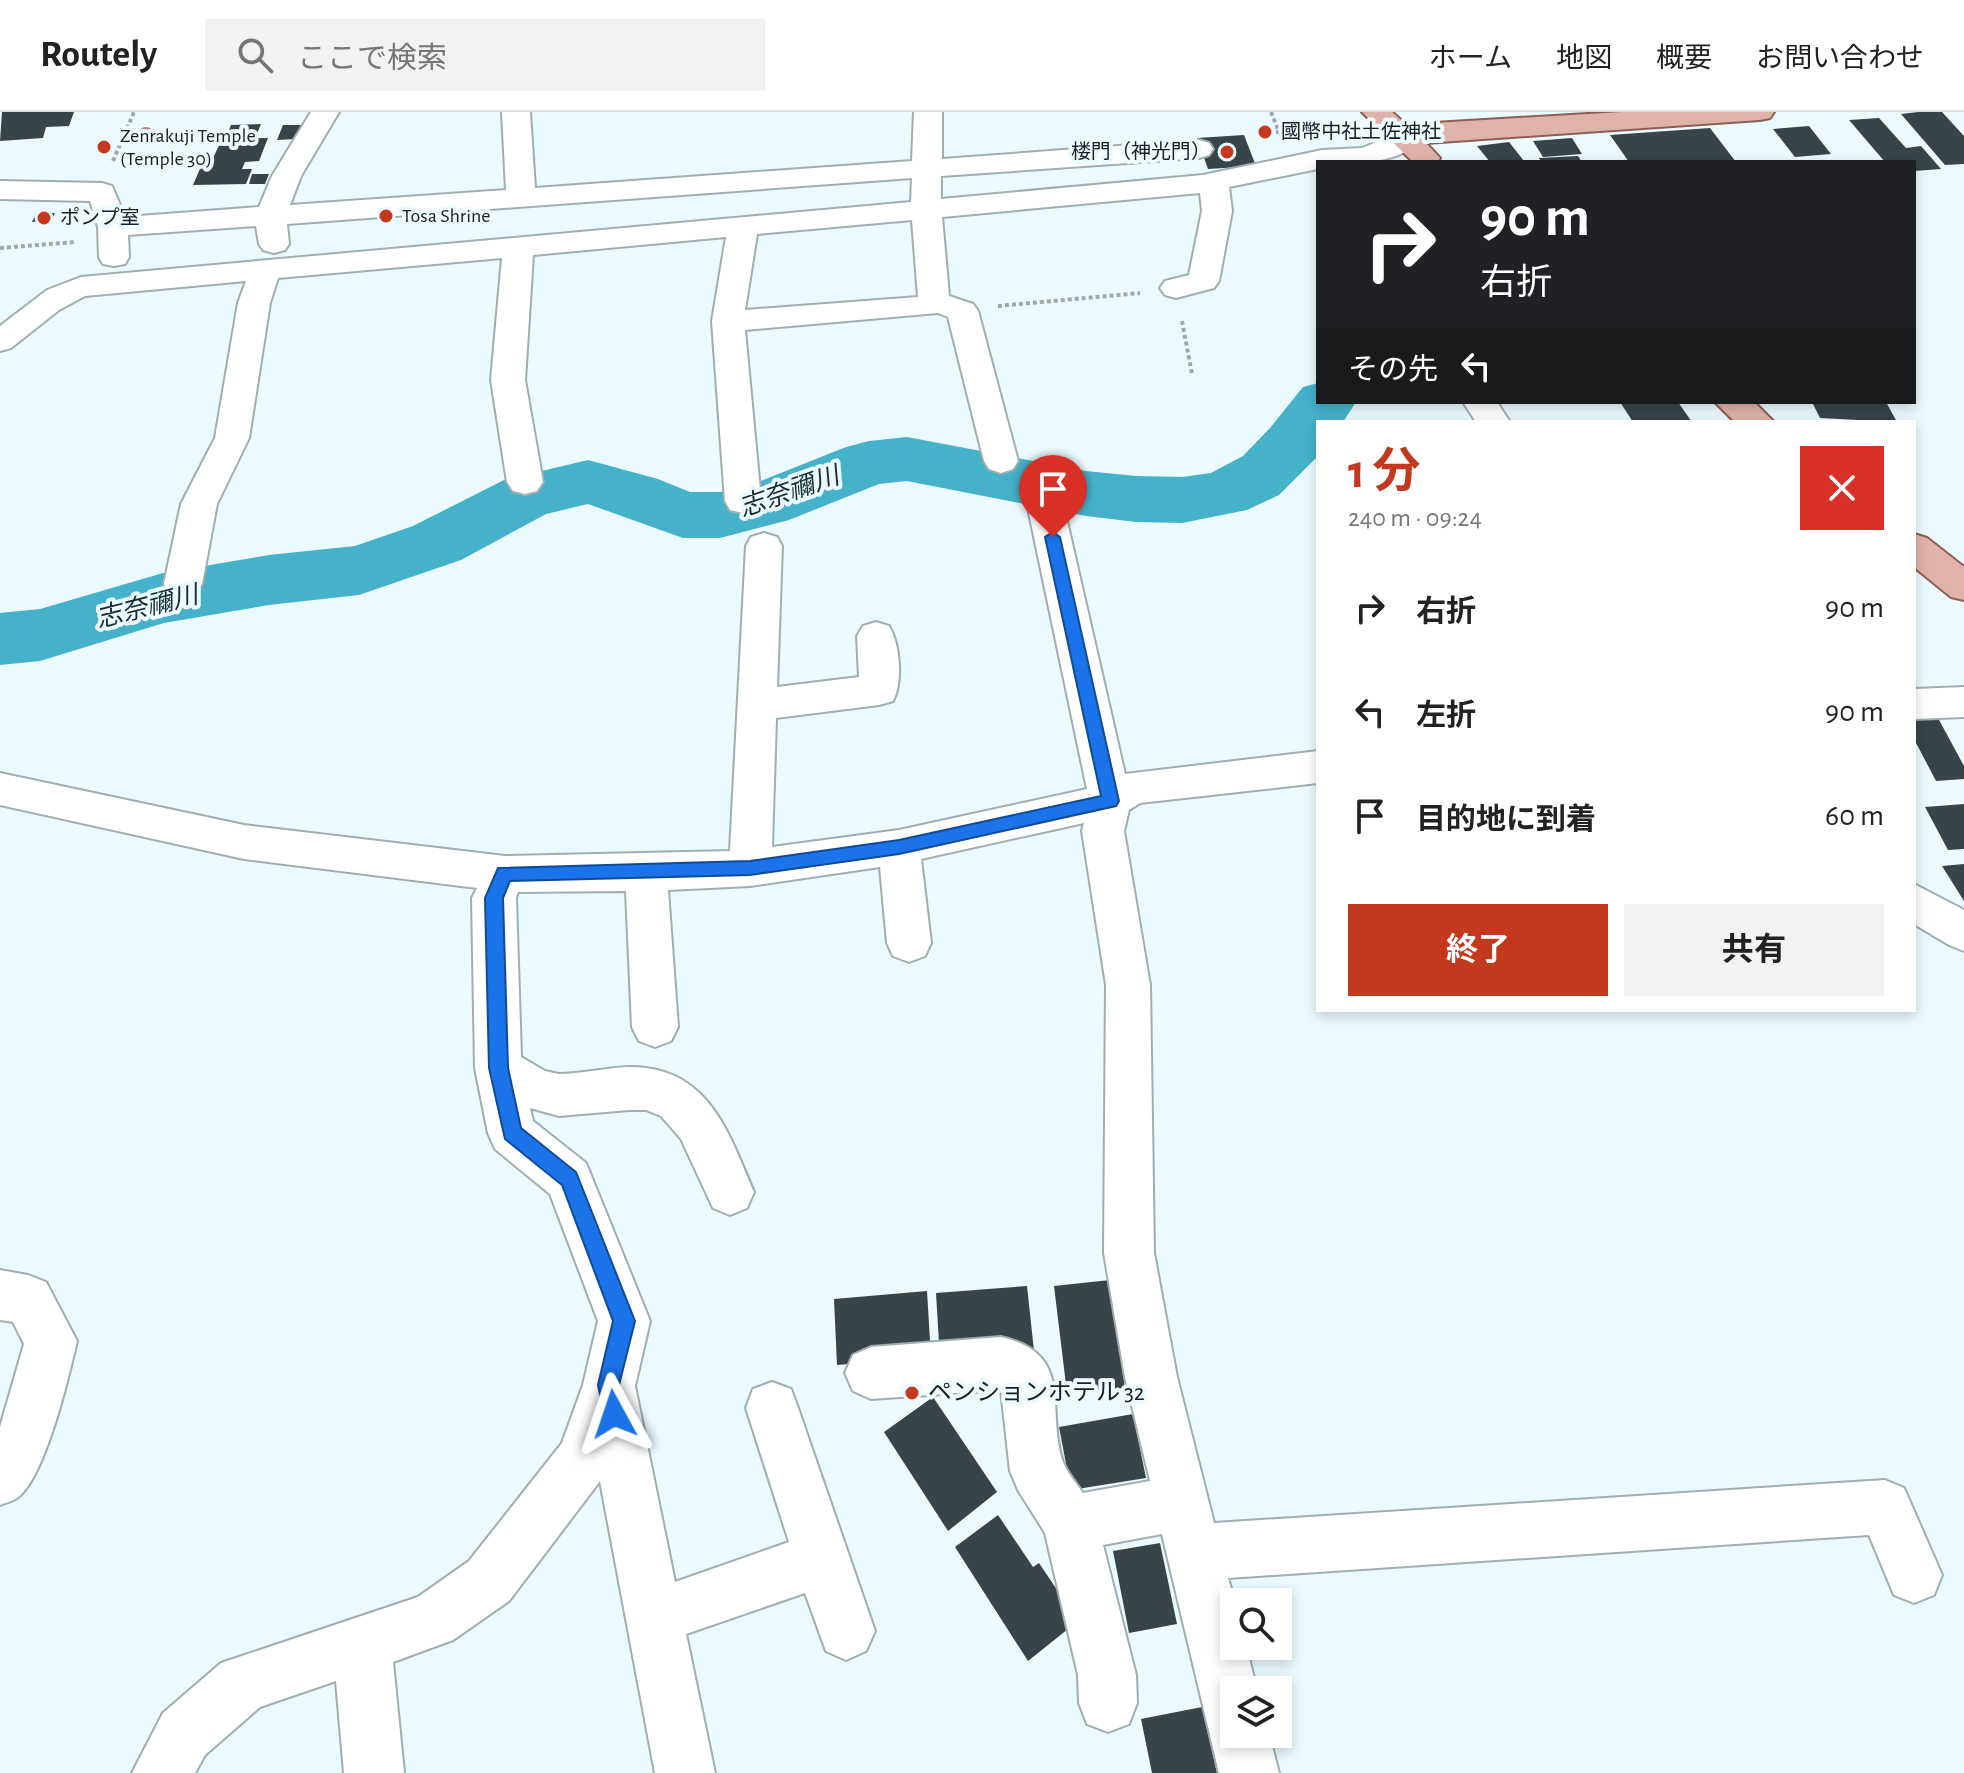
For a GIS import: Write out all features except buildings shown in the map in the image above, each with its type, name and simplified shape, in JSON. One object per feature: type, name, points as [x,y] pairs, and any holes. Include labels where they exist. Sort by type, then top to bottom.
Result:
[{"type":"main road","points":[[1376,112],[1429,160]]},
{"type":"main road","points":[[1404,140],[1434,132],[1760,112]]},
{"type":"main road","points":[[1734,404],[1754,420]]},
{"type":"main road","points":[[1916,549],[1964,587]]},
{"type":"street","points":[[183,584],[199,504],[232,438],[254,303],[280,267],[269,232],[271,217],[283,184],[325,112]]},
{"type":"street","points":[[516,112],[521,198]]},
{"type":"street","points":[[928,112],[926,209],[948,306],[1001,461]]},
{"type":"street","points":[[0,341],[18,329],[44,304],[65,292],[116,284],[1214,182],[1284,157],[1368,159],[1404,140]]},
{"type":"street","points":[[113,227],[1199,149]]},
{"type":"street","points":[[1176,288],[1203,281],[1217,211],[1214,182]]},
{"type":"street","points":[[0,190],[102,192],[113,227],[116,284]]},
{"type":"street","points":[[743,226],[728,321],[743,501]]},
{"type":"street","points":[[523,246],[518,252],[508,380],[525,482]]},
{"type":"street","points":[[728,321],[948,306]]},
{"type":"street","points":[[1046,508],[1110,801],[1103,831],[1128,985],[1129,1253],[1151,1377],[1225,1676]]},
{"type":"street","points":[[750,868],[764,546]]},
{"type":"street","points":[[757,705],[879,690],[876,636]]},
{"type":"street","points":[[1916,704],[1964,702]]},
{"type":"street","points":[[0,789],[244,842],[505,874],[646,873],[750,868],[899,847],[1110,801],[1132,788],[1316,767]]},
{"type":"street","points":[[899,847],[909,943]]},
{"type":"street","points":[[646,873],[655,1027]]},
{"type":"street","points":[[162,1773],[184,1734],[242,1684],[433,1620],[489,1581],[583,1460],[609,1385],[624,1321],[569,1179],[512,1133],[498,1068],[494,898],[505,874]]},
{"type":"street","points":[[1916,903],[1964,932]]},
{"type":"street","points":[[498,1068],[532,1090],[562,1095],[635,1087],[673,1097],[692,1116],[730,1192]]},
{"type":"street","points":[[0,1295],[28,1300],[51,1341],[29,1425],[15,1458],[0,1478]]},
{"type":"street","points":[[871,1373],[1001,1363],[1014,1366],[1026,1377],[1023,1473],[1070,1523],[1107,1675],[1108,1703]]},
{"type":"street","points":[[609,1385],[685,1773]]},
{"type":"street","points":[[772,1408],[846,1631]]},
{"type":"street","points":[[1070,1523],[1188,1528],[1885,1507],[1914,1575]]},
{"type":"street","points":[[655,1617],[822,1559]]},
{"type":"street","points":[[362,1643],[374,1773]]},
{"type":"street","points":[[1243,1748],[1249,1773]]},
{"type":"path","points":[[102,192],[134,112]]},
{"type":"path","points":[[1271,112],[1279,132],[1274,132],[1284,157]]},
{"type":"path","points":[[948,306],[1176,288],[1192,374]]},
{"type":"waterway","name":"志奈禰川","points":[[0,639],[40,635],[163,598],[269,580],[359,570],[437,543],[527,496],[588,482],[635,495],[683,515],[720,515],[766,504],[869,463],[907,459],[1036,485],[1136,499],[1182,500],[1223,494],[1256,479],[1275,463],[1323,404]]},
{"type":"place","name":"國幣中社土佐神社","points":[[1265,132]]},
{"type":"place","name":"Zenrakuji Temple (Temple 30)","points":[[104,147]]},
{"type":"place","name":"楼門（神光門）","points":[[1227,152]]},
{"type":"place","name":"Tosa Shrine","points":[[386,216]]},
{"type":"place","name":"ポンプ室","points":[[44,218]]},
{"type":"place","name":"ペンションホテル 32","points":[[912,1393]]},
{"type":"route","points":[[614,1414],[609,1385],[624,1321],[569,1179],[512,1133],[498,1068],[494,898],[505,874],[646,873],[750,868],[899,847],[1110,801],[1053,537]]}]
